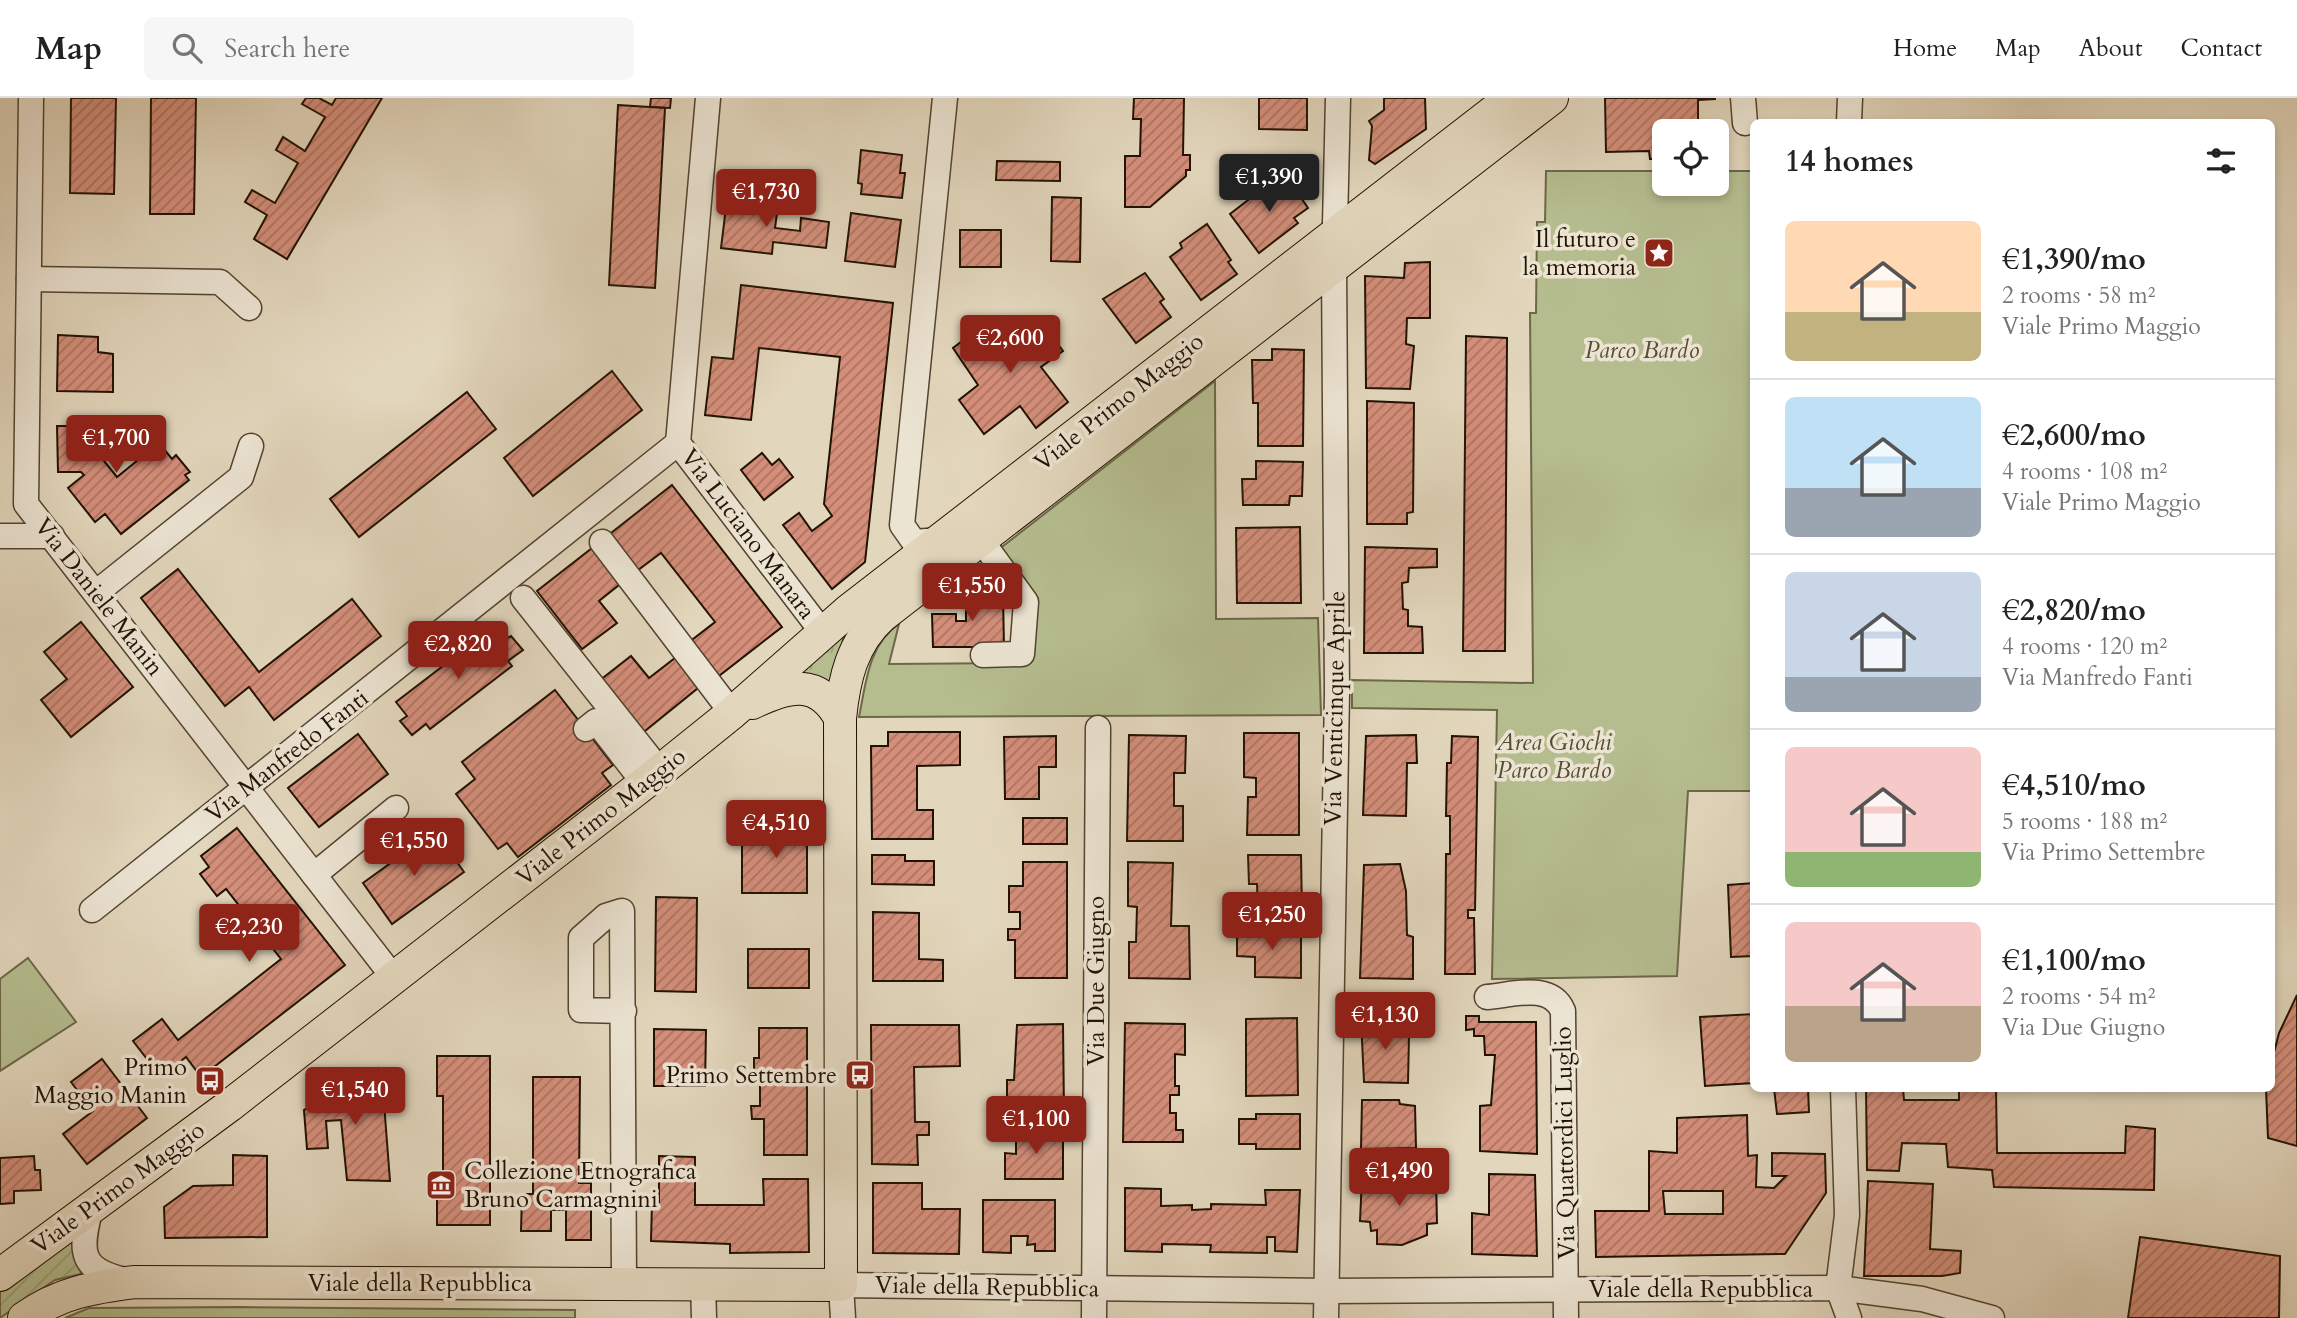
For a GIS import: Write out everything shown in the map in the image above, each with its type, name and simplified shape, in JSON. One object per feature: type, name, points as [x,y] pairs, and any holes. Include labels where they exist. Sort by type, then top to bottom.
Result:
[{"type":"main road","name":"Viale Primo Maggio","points":[[0,1275],[229,1106],[394,978],[732,713],[822,633],[940,540],[1511,98]]},
{"type":"main road","name":"Viale Primo Maggio","points":[[841,1285],[840,718],[849,667],[865,633],[876,621],[1552,98]]},
{"type":"main road","name":"Viale Primo Maggio","points":[[732,713],[780,690],[805,688],[827,700],[840,718]]},
{"type":"main road","name":"Viale della Repubblica","points":[[24,1318],[58,1297],[94,1287],[135,1282],[841,1285]]},
{"type":"street","name":"Via Daniele Manin","points":[[31,98],[26,504],[394,978]]},
{"type":"street","name":"Via Luciano Manara","points":[[708,98],[678,443],[822,633]]},
{"type":"street","points":[[940,540],[914,542],[902,525],[945,98]]},
{"type":"street","name":"Via Venticinque Aprile","points":[[1326,1318],[1337,693],[1334,266],[1338,98]]},
{"type":"street","points":[[1743,98],[1745,123]]},
{"type":"street","points":[[1849,119],[1850,98]]},
{"type":"street","points":[[29,279],[220,282],[249,308]]},
{"type":"street","name":"Via Manfredo Fanti","points":[[92,910],[678,443]]},
{"type":"street","points":[[96,592],[241,477],[251,446]]},
{"type":"street","points":[[0,536],[52,536]]},
{"type":"street","points":[[981,540],[1026,602],[1023,654],[983,655]]},
{"type":"street","points":[[602,542],[732,713]]},
{"type":"street","points":[[523,598],[652,777]]},
{"type":"street","points":[[586,729],[596,721],[652,777]]},
{"type":"street","name":"Via Due Giugno","points":[[1094,1318],[1098,728]]},
{"type":"street","points":[[314,875],[396,808]]},
{"type":"street","name":"Via Quattordici Luglio","points":[[1487,997],[1548,994],[1559,1003],[1563,1011],[1566,1318]]},
{"type":"street","points":[[624,1011],[624,1283]]},
{"type":"street","points":[[1843,1092],[1847,1214],[1838,1288],[1849,1318]]},
{"type":"street","name":"Viale della Repubblica","points":[[91,1207],[83,1241],[89,1262],[105,1276],[135,1282]]},
{"type":"street","points":[[703,1284],[704,1318]]},
{"type":"street","points":[[841,1285],[844,1318]]},
{"type":"street","name":"Viale della Repubblica","points":[[841,1285],[1326,1291],[1838,1288],[1922,1299],[1992,1318]]},
{"type":"green space","name":"Parco Bardo","points":[[1546,171],[1652,171],[1652,196],[1729,196],[1729,171],[1750,171],[1750,791],[1688,791],[1677,976],[1492,979],[1497,710],[1352,708],[1352,680],[1533,683],[1530,313],[1536,313],[1537,222],[1545,222]]},
{"type":"green space","points":[[1215,381],[1216,619],[1318,618],[1321,715],[859,717],[875,654],[889,633],[899,624],[889,664],[1030,663],[998,550]]},
{"type":"green space","points":[[853,628],[843,639],[837,685],[790,675]]},
{"type":"green space","points":[[28,958],[76,1022],[0,1071],[0,979]]},
{"type":"green space","points":[[75,1231],[81,1274],[55,1280],[0,1318],[0,1288]]},
{"type":"green space","points":[[89,1308],[575,1310],[575,1318],[65,1318]]},
{"type":"building","points":[[71,98],[116,98],[114,194],[70,193]]},
{"type":"building","points":[[151,98],[196,98],[194,214],[150,214]]},
{"type":"building","points":[[306,98],[319,98],[332,105],[336,98],[382,98],[287,259],[254,239],[267,215],[245,202],[252,190],[275,203],[298,163],[276,150],[283,137],[305,151],[325,117],[302,104]]},
{"type":"building","points":[[651,98],[671,98],[670,108],[650,107]]},
{"type":"building","points":[[1134,98],[1184,98],[1183,155],[1190,155],[1190,170],[1186,170],[1186,176],[1150,207],[1125,207],[1125,156],[1140,156],[1141,119],[1133,119]]},
{"type":"building","points":[[1259,98],[1307,98],[1307,130],[1259,129]]},
{"type":"building","points":[[1384,98],[1425,98],[1426,129],[1375,164],[1369,160],[1372,126],[1369,121],[1384,110]]},
{"type":"building","points":[[1605,98],[1715,98],[1698,100],[1698,119],[1652,119],[1652,159],[1649,151],[1606,152]]},
{"type":"building","points":[[618,105],[665,108],[655,288],[609,285]]},
{"type":"building","points":[[861,150],[902,155],[900,173],[905,173],[902,198],[861,194],[862,184],[858,183]]},
{"type":"building","points":[[997,161],[1060,162],[1060,181],[996,180]]},
{"type":"building","points":[[1277,178],[1285,187],[1291,183],[1308,208],[1294,218],[1298,223],[1259,253],[1230,214]]},
{"type":"building","points":[[1052,197],[1081,198],[1080,262],[1051,261]]},
{"type":"building","points":[[727,199],[778,205],[775,228],[800,231],[801,218],[829,222],[826,248],[773,242],[772,254],[721,248]]},
{"type":"building","points":[[851,213],[901,220],[895,267],[845,261]]},
{"type":"building","points":[[1207,224],[1237,274],[1201,300],[1170,257],[1182,248],[1180,243]]},
{"type":"building","points":[[960,230],[1001,230],[1001,267],[960,267]]},
{"type":"building","points":[[1430,262],[1430,318],[1407,318],[1406,344],[1414,346],[1410,389],[1366,388],[1365,276],[1404,278],[1405,263]]},
{"type":"building","points":[[1145,273],[1164,299],[1160,302],[1171,317],[1136,343],[1103,299]]},
{"type":"building","points":[[741,285],[893,303],[865,562],[832,589],[783,525],[799,513],[812,531],[832,516],[824,504],[840,357],[759,348],[751,420],[705,415],[712,357],[733,359]]},
{"type":"building","points":[[1038,317],[1063,351],[1041,367],[1068,402],[1036,428],[1020,406],[984,434],[959,400],[978,385],[953,348],[986,323],[1001,344]]},
{"type":"building","points":[[58,335],[98,337],[98,352],[113,354],[113,392],[57,391]]},
{"type":"building","points":[[1466,336],[1507,338],[1505,651],[1463,651]]},
{"type":"building","points":[[1272,349],[1304,350],[1303,446],[1258,446],[1258,403],[1253,403],[1252,360],[1272,360]]},
{"type":"building","points":[[612,371],[642,410],[533,496],[504,458]]},
{"type":"building","points":[[467,392],[496,429],[359,537],[330,499]]},
{"type":"building","points":[[1367,401],[1414,403],[1413,512],[1407,513],[1407,524],[1367,524]]},
{"type":"building","points":[[74,420],[110,420],[111,456],[104,461],[117,477],[159,443],[172,459],[176,455],[190,472],[185,475],[189,480],[121,534],[105,514],[95,522],[68,488],[84,475],[81,472],[58,472],[57,426],[74,426]]},
{"type":"building","points":[[762,453],[772,465],[779,459],[793,477],[764,500],[741,470]]},
{"type":"building","points":[[1256,461],[1303,462],[1302,496],[1290,496],[1289,505],[1243,505],[1242,479],[1256,479]]},
{"type":"building","points":[[672,485],[782,627],[715,679],[688,643],[715,622],[661,553],[634,573],[606,537]]},
{"type":"building","points":[[1300,527],[1301,603],[1237,603],[1236,528]]},
{"type":"building","points":[[596,545],[624,581],[599,601],[617,623],[582,649],[537,591]]},
{"type":"building","points":[[1365,547],[1437,549],[1437,567],[1409,568],[1408,582],[1402,583],[1403,609],[1408,610],[1408,626],[1422,627],[1423,653],[1364,653]]},
{"type":"building","points":[[178,569],[259,672],[352,599],[381,636],[274,720],[249,687],[225,706],[141,598]]},
{"type":"building","points":[[966,588],[990,588],[990,596],[1003,596],[1004,647],[933,647],[932,614],[956,614],[956,621],[966,621]]},
{"type":"building","points":[[81,622],[133,687],[71,737],[41,700],[67,679],[44,652]]},
{"type":"building","points":[[495,626],[506,639],[511,636],[523,650],[508,661],[512,666],[430,729],[426,724],[412,735],[400,721],[407,716],[396,702]]},
{"type":"building","points":[[631,656],[649,678],[675,658],[698,688],[640,735],[599,681]]},
{"type":"building","points":[[555,690],[613,765],[602,773],[611,785],[518,857],[507,843],[498,849],[456,794],[475,779],[462,762]]},
{"type":"building","points":[[888,732],[960,732],[960,765],[917,766],[917,810],[933,810],[933,839],[872,839],[871,746],[888,746]]},
{"type":"building","points":[[1244,733],[1299,733],[1299,835],[1247,835],[1248,797],[1256,797],[1256,778],[1244,777]]},
{"type":"building","points":[[358,734],[388,774],[319,827],[288,788]]},
{"type":"building","points":[[1129,735],[1186,736],[1185,773],[1174,773],[1174,806],[1183,806],[1183,841],[1127,841]]},
{"type":"building","points":[[1416,735],[1417,763],[1407,763],[1406,816],[1363,815],[1366,736]]},
{"type":"building","points":[[1056,736],[1056,767],[1039,767],[1039,799],[1005,799],[1004,737]]},
{"type":"building","points":[[1452,736],[1478,737],[1475,910],[1468,910],[1468,918],[1474,918],[1475,974],[1445,974],[1446,854],[1450,854],[1450,816],[1446,816],[1447,763],[1451,763]]},
{"type":"building","points":[[1023,818],[1067,818],[1067,844],[1023,844]]},
{"type":"building","points":[[772,821],[807,821],[807,893],[742,893],[742,833],[772,833]]},
{"type":"building","points":[[237,828],[345,965],[201,1077],[186,1057],[161,1077],[133,1041],[162,1019],[178,1040],[281,959],[226,889],[217,896],[200,874],[209,867],[201,856]]},
{"type":"building","points":[[435,831],[464,872],[392,924],[363,883]]},
{"type":"building","points":[[872,855],[905,855],[905,861],[934,861],[934,885],[872,884]]},
{"type":"building","points":[[1248,855],[1301,855],[1302,913],[1258,913],[1257,884],[1249,884]]},
{"type":"building","points":[[1023,862],[1067,862],[1067,978],[1015,978],[1015,940],[1008,940],[1008,929],[1020,929],[1020,912],[1009,912],[1009,886],[1023,886]]},
{"type":"building","points":[[1128,862],[1173,863],[1171,926],[1189,926],[1190,979],[1129,978],[1129,942],[1136,942],[1137,907],[1128,906]]},
{"type":"building","points":[[1400,864],[1406,891],[1407,935],[1413,937],[1413,979],[1360,978],[1364,865]]},
{"type":"building","points":[[1750,883],[1750,956],[1731,957],[1728,885]]},
{"type":"building","points":[[656,897],[697,898],[696,992],[655,991]]},
{"type":"building","points":[[873,912],[919,913],[919,959],[943,960],[943,981],[873,981]]},
{"type":"building","points":[[1237,930],[1301,932],[1301,978],[1255,977],[1255,957],[1237,956]]},
{"type":"building","points":[[748,949],[809,949],[809,988],[748,988]]},
{"type":"building","points":[[2297,995],[2297,1146],[2268,1138],[2266,1092],[2275,1092],[2275,1048],[2279,1033]]},
{"type":"building","points":[[1750,1014],[1750,1083],[1705,1086],[1700,1017]]},
{"type":"building","points":[[1466,1016],[1479,1016],[1479,1022],[1536,1022],[1537,1154],[1480,1151],[1480,1106],[1491,1105],[1495,1055],[1485,1055],[1484,1036],[1474,1036],[1474,1029],[1466,1030]]},
{"type":"building","points":[[1297,1018],[1298,1095],[1246,1096],[1246,1019]]},
{"type":"building","points":[[1361,1019],[1396,1020],[1409,1036],[1408,1083],[1364,1082]]},
{"type":"building","points":[[1125,1023],[1185,1024],[1185,1055],[1175,1054],[1175,1086],[1179,1086],[1179,1095],[1170,1095],[1170,1113],[1176,1113],[1176,1130],[1183,1130],[1183,1142],[1123,1142]]},
{"type":"building","points":[[1063,1024],[1064,1113],[1007,1113],[1007,1080],[1014,1080],[1017,1025]]},
{"type":"building","points":[[871,1025],[959,1025],[960,1066],[914,1067],[915,1122],[929,1122],[929,1135],[917,1135],[918,1165],[872,1164]]},
{"type":"building","points":[[759,1028],[807,1028],[807,1155],[764,1155],[764,1119],[752,1119],[751,1106],[760,1106],[760,1078],[754,1078],[754,1058],[759,1058]]},
{"type":"building","points":[[654,1029],[706,1030],[705,1086],[654,1086]]},
{"type":"building","points":[[437,1056],[490,1056],[490,1225],[437,1225],[437,1185],[443,1185],[443,1096],[437,1096]]},
{"type":"building","points":[[102,1059],[147,1118],[87,1164],[63,1134],[93,1111],[71,1082]]},
{"type":"building","points":[[378,1068],[383,1090],[390,1181],[347,1180],[341,1120],[326,1121],[328,1148],[307,1149],[304,1110]]},
{"type":"building","points":[[533,1077],[580,1077],[579,1183],[591,1183],[591,1240],[566,1240],[566,1210],[551,1210],[551,1231],[521,1231],[522,1194],[533,1194]]},
{"type":"building","points":[[1774,1092],[1808,1092],[1809,1112],[1777,1114]]},
{"type":"building","points":[[1866,1092],[1903,1092],[1904,1100],[1959,1100],[1959,1092],[1996,1092],[1997,1153],[2125,1153],[2126,1126],[2155,1129],[2154,1190],[1994,1187],[1992,1170],[1948,1167],[1946,1144],[1902,1143],[1899,1171],[1867,1170]]},
{"type":"building","points":[[1362,1100],[1399,1100],[1400,1104],[1415,1106],[1416,1148],[1361,1149]]},
{"type":"building","points":[[1256,1114],[1300,1114],[1300,1149],[1256,1149],[1256,1144],[1239,1144],[1239,1119],[1256,1119]]},
{"type":"building","points":[[1747,1115],[1748,1156],[1757,1155],[1756,1187],[1774,1188],[1786,1176],[1772,1176],[1772,1153],[1825,1154],[1826,1193],[1785,1254],[1596,1257],[1595,1211],[1649,1211],[1649,1151],[1677,1153],[1677,1118]],"holes":[[[1663,1191],[1723,1191],[1723,1214],[1665,1214]]]},
{"type":"building","points":[[1016,1131],[1063,1131],[1063,1179],[1005,1179],[1005,1153],[1016,1154]]},
{"type":"building","points":[[233,1155],[267,1156],[267,1237],[165,1238],[164,1207],[193,1186],[233,1185]]},
{"type":"building","points":[[34,1156],[35,1170],[40,1170],[41,1190],[14,1191],[14,1203],[0,1204],[0,1158]]},
{"type":"building","points":[[659,1156],[695,1157],[695,1205],[764,1205],[763,1179],[808,1179],[809,1252],[730,1253],[730,1244],[651,1241],[652,1202],[659,1202]]},
{"type":"building","points":[[1489,1174],[1535,1175],[1537,1256],[1472,1254],[1472,1213],[1489,1215]]},
{"type":"building","points":[[1362,1178],[1436,1179],[1437,1223],[1427,1224],[1427,1235],[1402,1245],[1377,1244],[1377,1230],[1371,1231],[1370,1222],[1360,1221]]},
{"type":"building","points":[[1868,1181],[1933,1184],[1930,1249],[1961,1251],[1960,1273],[1942,1276],[1864,1276]]},
{"type":"building","points":[[873,1183],[922,1183],[922,1209],[960,1209],[959,1254],[873,1253]]},
{"type":"building","points":[[1125,1188],[1161,1189],[1161,1206],[1192,1205],[1192,1210],[1211,1209],[1211,1204],[1266,1205],[1265,1190],[1300,1190],[1297,1252],[1275,1251],[1275,1237],[1267,1237],[1267,1253],[1210,1252],[1211,1245],[1162,1244],[1162,1252],[1125,1251]]},
{"type":"building","points":[[983,1200],[1055,1200],[1055,1251],[1035,1251],[1035,1244],[1027,1245],[1028,1236],[1011,1236],[1011,1253],[983,1252]]},
{"type":"building","points":[[2140,1237],[2280,1256],[2279,1318],[2128,1318]]},
{"type":"place","name":"Il futuro e la memoria","points":[[1659,253]]},
{"type":"place","name":"Primo Settembre","points":[[860,1075]]},
{"type":"place","name":"Primo Maggio Manin","points":[[210,1081]]},
{"type":"place","name":"Collezione Etnografica Bruno Carmagnini","points":[[441,1185]]},
{"type":"park label","name":"Area Giochi Parco Bardo","points":[[1554,756]]}]
